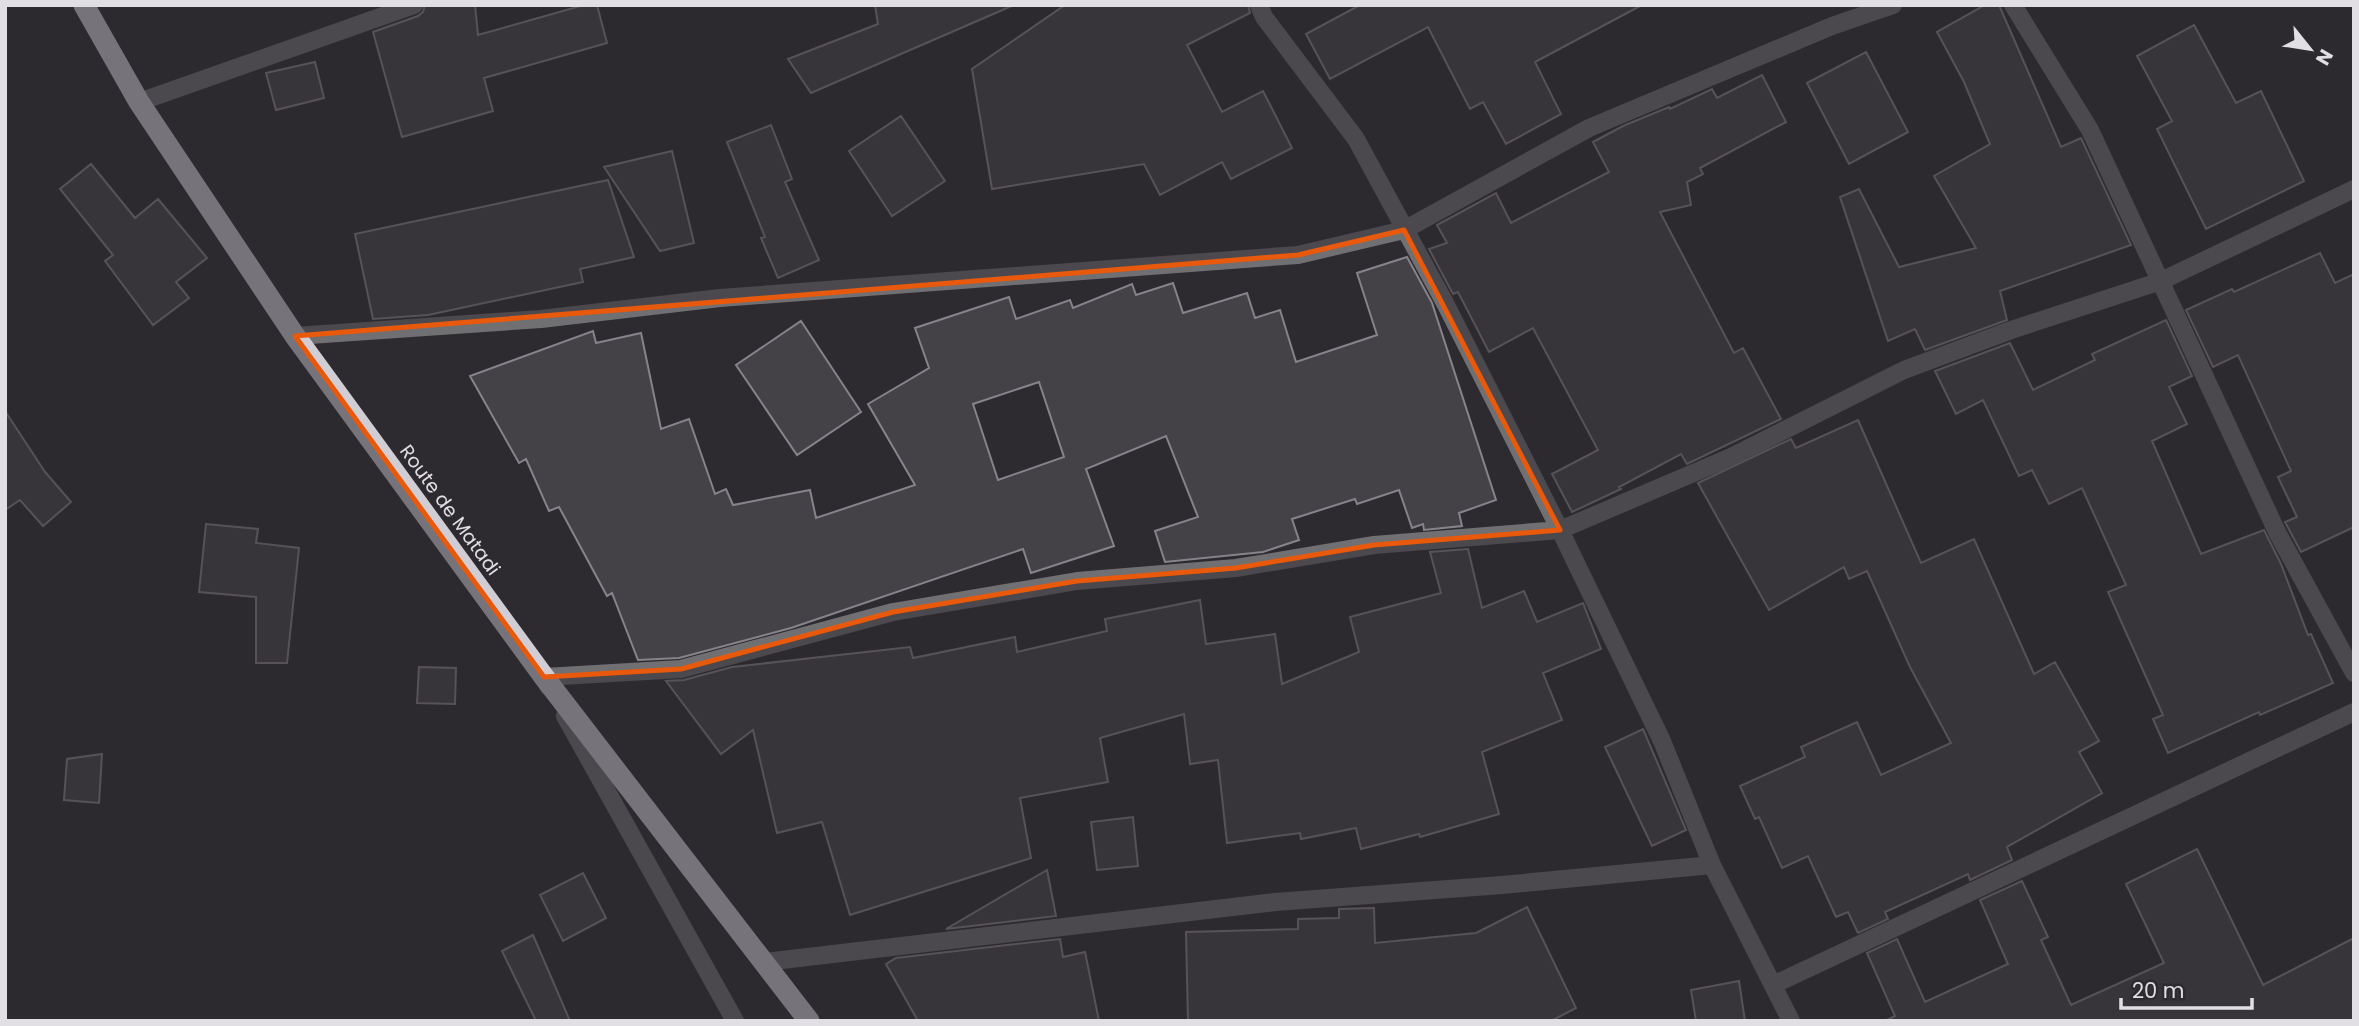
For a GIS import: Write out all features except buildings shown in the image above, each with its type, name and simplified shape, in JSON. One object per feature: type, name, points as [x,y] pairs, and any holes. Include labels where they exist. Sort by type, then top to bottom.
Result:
[{"type":"highway","name":"Route de Matadi","points":[[84,5],[139,102],[295,336],[544,677],[809,1021]]},
{"type":"street","points":[[139,102],[414,5]]},
{"type":"street","points":[[1259,5],[1264,17],[1356,139],[1445,303],[1560,530],[1662,741],[1713,865],[1791,1021]]},
{"type":"street","points":[[295,336],[541,318],[747,296],[1298,255],[1404,230],[1589,128],[1832,26],[1894,5]]},
{"type":"street","points":[[2013,5],[2090,130],[2278,534],[2354,674]]},
{"type":"street","points":[[735,1021],[544,677],[681,669],[893,612],[1077,581],[1236,568],[1374,545],[1560,530],[1731,457],[1904,370],[2014,329],[2161,281],[2354,189]]},
{"type":"street","points":[[1773,985],[2354,712]]},
{"type":"street","points":[[765,962],[1275,902],[1503,885],[1713,865]]},
{"type":"highlighted area","points":[[1404,230],[1560,530],[1374,545],[1236,568],[1077,581],[893,612],[681,669],[544,677],[295,336],[1298,255]]}]
